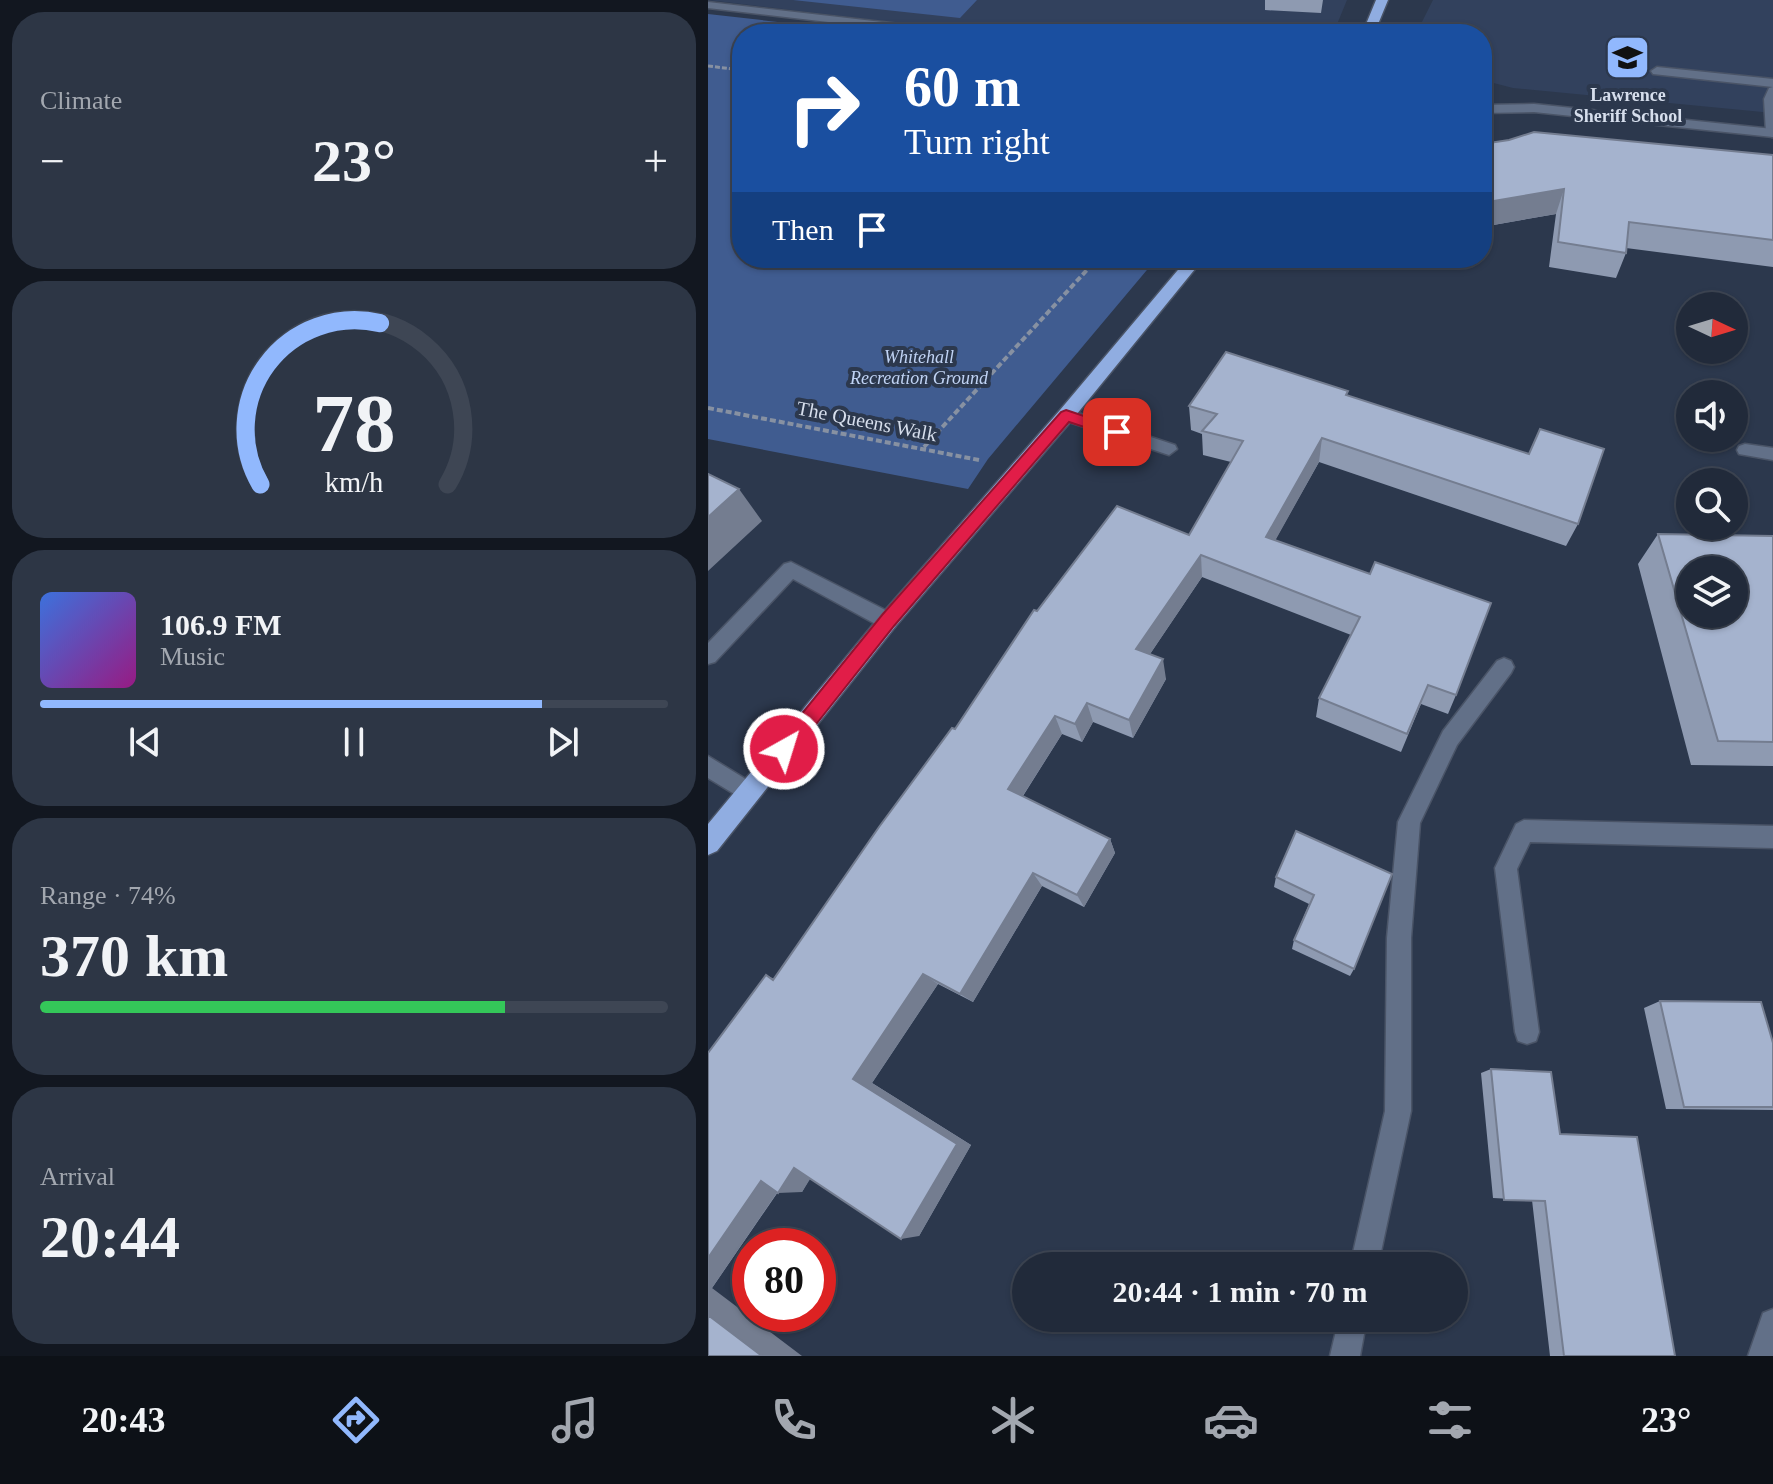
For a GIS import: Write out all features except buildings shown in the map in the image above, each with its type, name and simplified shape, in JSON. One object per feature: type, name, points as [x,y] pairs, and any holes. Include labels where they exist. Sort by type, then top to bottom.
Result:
[{"type":"highway","points":[[1372,24],[1382,0]]},
{"type":"highway","points":[[708,843],[888,621],[1188,268]]},
{"type":"main road","points":[[708,5],[874,24]]},
{"type":"main road","points":[[1657,71],[1773,83]]},
{"type":"main road","points":[[1492,109],[1534,108],[1772,133],[1770,99],[1773,91]]},
{"type":"main road","points":[[1066,415],[1169,449]]},
{"type":"main road","points":[[1748,450],[1773,454]]},
{"type":"main road","points":[[708,656],[791,569],[888,621]]},
{"type":"main road","points":[[1367,1252],[1398,1111],[1399,938],[1409,822],[1450,738],[1504,667]]},
{"type":"main road","points":[[708,766],[749,793]]},
{"type":"main road","points":[[1527,1032],[1506,868],[1524,831],[1773,837]]},
{"type":"main road","points":[[1763,1356],[1773,1323]]},
{"type":"main road","points":[[1345,1356],[1350,1332]]},
{"type":"path","points":[[708,66],[732,69]]},
{"type":"path","points":[[923,447],[1089,268]]},
{"type":"path","name":"The Queens Walk","points":[[708,408],[923,447],[1019,470]]},
{"type":"shaded area","points":[[708,0],[1347,0],[1337,24],[908,24]]},
{"type":"shaded area","name":"Lawrence Sheriff School","points":[[1433,0],[1773,0],[1773,113],[1513,88],[1492,83],[1492,24],[1421,24]]},
{"type":"green space","points":[[793,0],[977,0],[960,18]]},
{"type":"green space","name":"Whitehall Recreation Ground","points":[[708,14],[796,24],[732,24],[732,268],[1149,268],[988,459],[968,489],[708,439]]},
{"type":"place","name":"Lawrence Sheriff School","points":[[1628,57]]},
{"type":"route","points":[[784,749],[888,621],[1066,415],[1117,432]]}]
